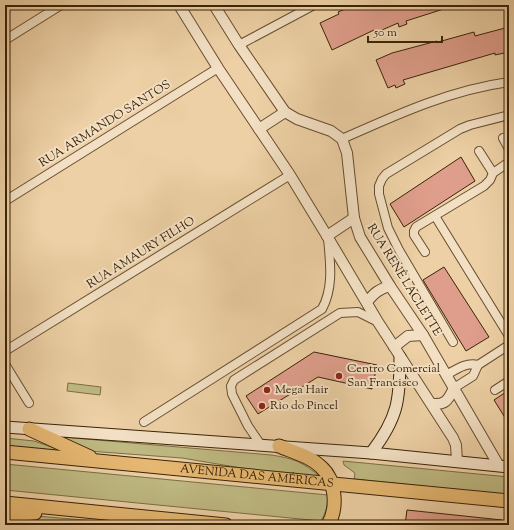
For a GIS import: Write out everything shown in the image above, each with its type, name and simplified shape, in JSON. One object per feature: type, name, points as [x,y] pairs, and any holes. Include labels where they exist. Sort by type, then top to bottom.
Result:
[{"type":"highway","points":[[29,429],[98,461]]},
{"type":"highway","points":[[279,446],[312,460],[322,467],[334,492],[334,506],[331,520],[328,525]]},
{"type":"highway","name":"AVENIDA DAS AMÉRICAS","points":[[5,452],[509,501]]},
{"type":"highway","points":[[5,503],[226,525]]},
{"type":"highway","points":[[5,515],[30,512],[86,516],[95,512]]},
{"type":"main road","points":[[372,453],[382,440],[395,414],[398,404],[400,378],[397,352]]},
{"type":"main road","points":[[5,427],[372,453],[504,467]]},
{"type":"street","points":[[5,40],[61,5]]},
{"type":"street","points":[[179,5],[218,68],[290,176],[378,322],[432,404],[456,444],[457,461]]},
{"type":"street","points":[[214,5],[239,45],[285,112],[297,119],[331,131],[342,139],[404,111],[435,100],[509,82]]},
{"type":"street","points":[[239,45],[314,5]]},
{"type":"street","name":"RUA ARMANDO SANTOS","points":[[5,201],[218,68]]},
{"type":"street","points":[[259,129],[285,112]]},
{"type":"street","points":[[453,342],[399,250],[388,228],[379,194],[379,186],[386,174],[460,129],[509,115]]},
{"type":"street","points":[[503,138],[509,149]]},
{"type":"street","name":"RUA RENÊ LACLETTE","points":[[342,139],[347,153],[354,218],[360,236],[504,467]]},
{"type":"street","points":[[479,151],[493,173]]},
{"type":"street","points":[[426,252],[414,235],[416,227],[484,186],[490,180],[493,173],[509,162]]},
{"type":"street","name":"RUA AMAURY FILHO","points":[[5,350],[290,176]]},
{"type":"street","points":[[435,216],[509,336]]},
{"type":"street","points":[[327,236],[354,218]]},
{"type":"street","points":[[144,422],[322,309],[329,295],[330,283],[327,236]]},
{"type":"street","points":[[366,302],[378,290],[390,286]]},
{"type":"street","points":[[261,445],[248,426],[232,394],[231,386],[234,380],[340,313],[358,312],[378,322]]},
{"type":"street","points":[[397,352],[408,336],[423,335]]},
{"type":"street","points":[[432,404],[445,403],[449,399],[454,388],[473,376],[478,365],[509,345]]},
{"type":"street","points":[[5,364],[29,403]]},
{"type":"street","points":[[446,375],[466,364],[478,365]]},
{"type":"street","points":[[495,390],[509,381]]},
{"type":"shaded area","points":[[68,383],[101,387],[100,395],[67,391]]},
{"type":"shaded area","points":[[39,435],[271,455],[303,464],[320,477],[265,472],[182,458],[88,451]]},
{"type":"shaded area","points":[[5,438],[34,441],[66,452],[5,446]]},
{"type":"shaded area","points":[[343,461],[509,477],[509,495],[354,479],[355,473],[344,465]]},
{"type":"shaded area","points":[[5,464],[328,495],[328,502],[321,521],[5,490]]},
{"type":"shaded area","points":[[37,516],[142,525],[32,525],[8,523],[11,519]]},
{"type":"building","points":[[355,5],[450,5],[450,7],[406,21],[407,24],[399,27],[398,23],[375,33],[374,30],[332,50],[320,23],[339,14],[338,12]]},
{"type":"building","points":[[505,28],[509,43],[509,52],[495,55],[495,53],[403,80],[405,84],[396,88],[395,85],[388,88],[376,60],[392,53],[437,41],[438,42],[474,32],[475,36]]},
{"type":"building","points":[[461,157],[475,181],[404,227],[390,204]]},
{"type":"building","points":[[444,267],[489,337],[466,351],[423,280]]},
{"type":"building","points":[[314,352],[377,365],[372,389],[318,377],[258,414],[246,396]]},
{"type":"building","points":[[509,390],[509,424],[494,400]]},
{"type":"building","points":[[407,510],[502,520],[501,525],[405,525]]},
{"type":"place","name":"Centro Comercial San Francisco","points":[[339,376]]},
{"type":"place","name":"Mega Hair","points":[[267,390]]},
{"type":"place","name":"Rio do Pincel","points":[[262,406]]}]
